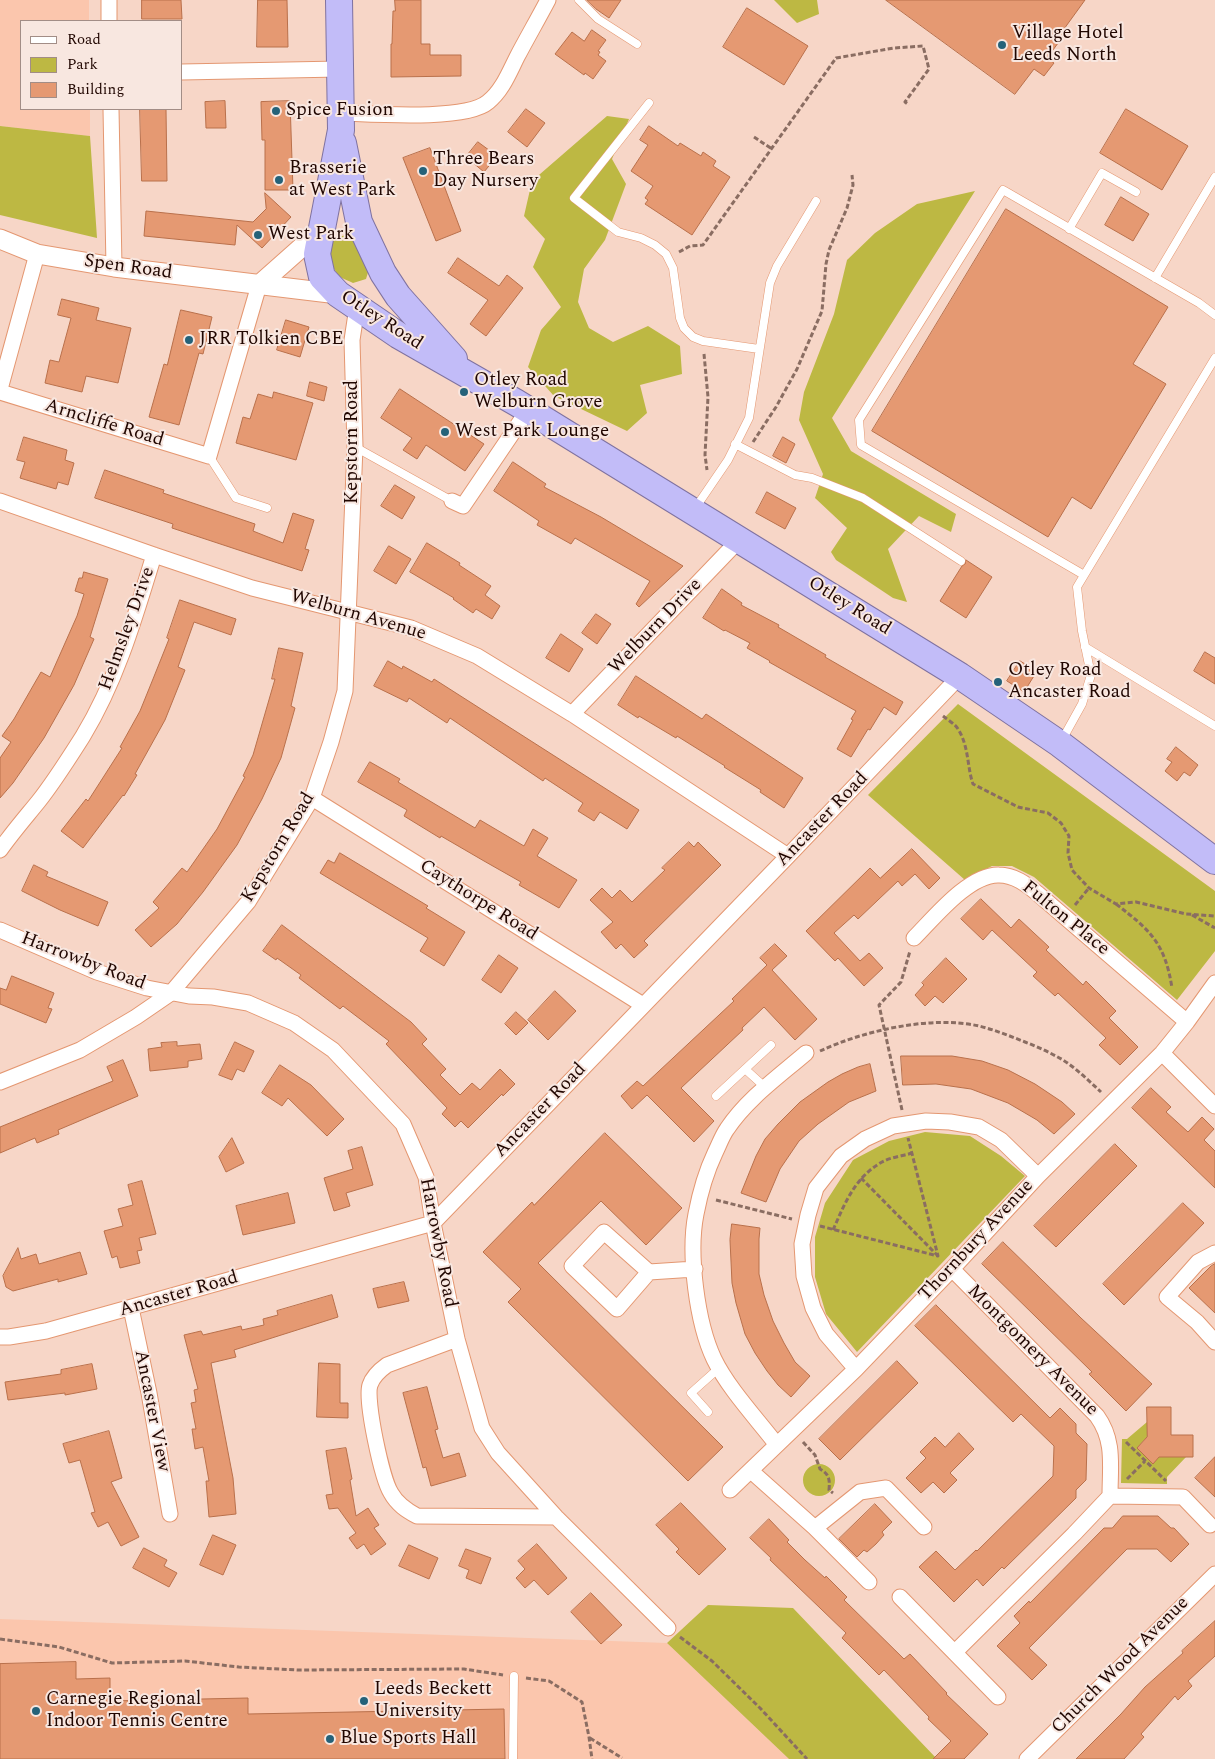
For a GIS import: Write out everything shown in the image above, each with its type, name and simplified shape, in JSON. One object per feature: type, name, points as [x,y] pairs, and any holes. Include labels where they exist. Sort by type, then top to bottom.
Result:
[{"type":"highway","name":"Otley Road","points":[[339,0],[341,122],[359,222],[383,273],[398,296],[468,375]]},
{"type":"highway","name":"Otley Road","points":[[341,122],[318,254],[322,277],[347,301],[398,335],[528,410],[960,676],[1060,744],[1215,861]]},
{"type":"highway","points":[[321,230],[359,222]]},
{"type":"highway","points":[[347,301],[383,273]]},
{"type":"street","points":[[109,0],[109,20]]},
{"type":"street","points":[[341,122],[474,110],[488,103],[498,92],[548,0]]},
{"type":"street","points":[[182,72],[340,69]]},
{"type":"street","points":[[111,110],[114,267]]},
{"type":"street","points":[[209,456],[259,285],[321,230]]},
{"type":"street","name":"Spen Road","points":[[0,239],[37,254],[114,267],[259,285],[347,301]]},
{"type":"street","points":[[0,390],[37,254]]},
{"type":"street","name":"Kepstorn Road","points":[[0,1082],[80,1050],[136,1017],[171,993],[248,902],[312,798],[331,742],[345,691],[355,446],[352,340],[347,301]]},
{"type":"street","name":"Arncliffe Road","points":[[0,390],[209,456]]},
{"type":"street","points":[[452,501],[463,506],[528,410]]},
{"type":"street","name":"Welburn Avenue","points":[[0,501],[252,588],[411,628],[477,656],[572,714],[788,856]]},
{"type":"street","name":"Welburn Drive","points":[[572,714],[740,539]]},
{"type":"street","name":"Helmsley Drive","points":[[0,850],[63,765],[84,734],[103,698],[128,639],[154,555]]},
{"type":"street","name":"Ancaster Road","points":[[0,1337],[46,1330],[130,1308],[433,1223],[960,676]]},
{"type":"street","name":"Caythorpe Road","points":[[312,798],[643,1005]]},
{"type":"street","name":"Fulton Place","points":[[914,938],[964,889],[974,882],[999,875],[1015,878],[1026,884],[1187,1022]]},
{"type":"street","name":"Harrowby Road","points":[[0,930],[97,972],[147,988],[248,1004],[294,1023],[333,1050],[403,1124],[426,1177],[433,1223],[457,1339],[482,1428],[498,1453],[556,1517],[668,1628]]},
{"type":"street","name":"Thornbury Avenue","points":[[730,1490],[856,1368],[952,1269],[1038,1176],[1162,1053],[1215,983]]},
{"type":"street","points":[[1162,1053],[1215,1106]]},
{"type":"street","points":[[777,1445],[726,1380],[714,1360],[704,1332],[697,1299],[693,1246],[696,1216],[708,1170],[726,1130],[746,1105],[806,1054]]},
{"type":"street","points":[[856,1368],[826,1334],[813,1308],[804,1276],[802,1244],[816,1188],[841,1156],[865,1139],[893,1126],[926,1121],[950,1122],[979,1127],[1001,1140],[1038,1176]]},
{"type":"street","points":[[649,1272],[617,1309],[572,1266],[604,1232],[649,1272],[695,1269]]},
{"type":"street","points":[[1215,1253],[1198,1262],[1167,1296],[1197,1322],[1215,1342]]},
{"type":"street","name":"Montgomery Avenue","points":[[952,1269],[1097,1416],[1105,1427],[1110,1440],[1110,1496]]},
{"type":"street","name":"Ancaster View","points":[[130,1308],[149,1393],[170,1514]]},
{"type":"street","points":[[457,1339],[387,1365],[374,1377],[370,1384],[369,1402],[384,1477],[390,1493],[399,1504],[417,1516],[556,1517]]},
{"type":"street","points":[[751,1471],[815,1528],[869,1582]]},
{"type":"street","points":[[815,1528],[860,1492],[886,1488],[924,1527]]},
{"type":"street","points":[[955,1652],[1110,1496],[1183,1496],[1210,1524]]},
{"type":"street","name":"Church Wood Avenue","points":[[1027,1759],[1215,1574]]},
{"type":"street","points":[[900,1597],[998,1697]]},
{"type":"lane","points":[[579,0],[598,19],[637,44]]},
{"type":"lane","points":[[649,103],[574,198],[618,232],[641,238],[655,245],[666,254],[673,268],[680,318],[684,328],[693,337],[703,341],[759,349]]},
{"type":"lane","points":[[1069,229],[1102,173],[1136,192]]},
{"type":"lane","points":[[1155,278],[1215,177]]},
{"type":"lane","points":[[1084,575],[861,445],[859,420],[1003,190],[1199,303],[1215,315]]},
{"type":"lane","points":[[693,511],[728,460],[749,418],[770,283],[777,266],[816,201]]},
{"type":"lane","points":[[1060,744],[1082,704],[1092,675],[1085,646],[1077,587],[1215,358]]},
{"type":"lane","points":[[736,444],[795,476],[812,478],[863,498],[961,561]]},
{"type":"lane","points":[[355,446],[452,501]]},
{"type":"lane","points":[[209,456],[236,498],[267,508]]},
{"type":"lane","points":[[1085,646],[1215,726]]},
{"type":"lane","points":[[716,1096],[771,1045]]},
{"type":"lane","points":[[745,1069],[766,1088]]},
{"type":"lane","points":[[708,1412],[690,1393],[719,1368]]},
{"type":"lane","points":[[513,1759],[514,1676]]},
{"type":"path","points":[[668,259],[690,246],[703,245],[836,58],[894,48],[923,46],[929,69],[905,102],[909,105]]},
{"type":"path","points":[[754,137],[772,149]]},
{"type":"path","points":[[748,451],[798,369],[822,311],[829,250],[849,200],[853,185],[852,176]]},
{"type":"path","points":[[703,341],[708,397],[705,455],[709,488]]},
{"type":"path","points":[[932,706],[958,728],[968,755],[968,771],[973,784],[1018,807],[1048,812],[1061,823],[1069,836],[1068,854],[1072,870],[1090,888],[1143,924],[1164,954],[1173,995],[1166,1004]]},
{"type":"path","points":[[1064,916],[1090,888]]},
{"type":"path","points":[[1116,904],[1136,902],[1191,914],[1215,916]]},
{"type":"path","points":[[1191,914],[1215,928]]},
{"type":"path","points":[[806,1054],[817,1052],[865,1034],[914,1024],[940,1023],[977,1026],[1006,1034],[1062,1060],[1082,1074],[1112,1102]]},
{"type":"path","points":[[833,1230],[849,1194],[861,1178],[882,1162],[912,1153]]},
{"type":"path","points":[[861,1178],[952,1269]]},
{"type":"path","points":[[1105,1427],[1120,1436],[1144,1461],[1183,1496]]},
{"type":"path","points":[[791,1431],[812,1450],[818,1460],[820,1469],[830,1479],[829,1490],[846,1504]]},
{"type":"path","points":[[668,1628],[712,1661],[760,1708],[807,1759]]},
{"type":"path","points":[[0,1639],[59,1647],[112,1663],[185,1661],[239,1667],[298,1670],[464,1668],[549,1682],[582,1702],[592,1759]]},
{"type":"path","points":[[589,1738],[622,1758]]},
{"type":"shaded area","points":[[0,0],[89,0],[89,20],[20,20],[20,110],[90,110],[90,136],[0,126]]},
{"type":"shaded area","name":"Leeds Beckett University","points":[[0,1619],[667,1643],[789,1759],[0,1759]]},
{"type":"green space","points":[[774,0],[817,0],[819,14],[797,23]]},
{"type":"green space","points":[[607,116],[629,119],[612,159],[626,184],[605,240],[584,269],[578,302],[589,328],[613,342],[648,326],[680,346],[682,374],[640,385],[647,413],[627,431],[554,396],[528,367],[541,330],[561,307],[533,267],[545,239],[524,216],[532,181]]},
{"type":"green space","points":[[0,126],[90,136],[97,238],[0,215]]},
{"type":"green space","points":[[975,191],[832,418],[851,451],[956,514],[951,532],[919,516],[888,549],[907,602],[893,598],[836,560],[831,552],[847,528],[815,498],[823,474],[799,420],[804,392],[834,314],[847,260],[875,233],[917,204]]},
{"type":"green space","points":[[346,235],[356,240],[370,266],[366,279],[353,283],[338,274],[332,265],[330,254],[334,238]]},
{"type":"green space","points":[[958,704],[1215,891],[1215,951],[1177,1000],[1034,877],[1012,866],[992,866],[965,880],[868,795]]},
{"type":"green space","points":[[925,1132],[970,1136],[1001,1156],[1025,1176],[857,1352],[826,1314],[815,1277],[815,1237],[825,1203],[853,1160],[889,1141]]},
{"type":"green space","points":[[1147,1422],[1147,1437],[1137,1448],[1152,1463],[1159,1457],[1186,1457],[1167,1477],[1167,1484],[1121,1483],[1122,1439],[1127,1439]]},
{"type":"green space","points":[[819,1464],[825,1465],[830,1469],[834,1474],[834,1486],[830,1491],[825,1495],[819,1496],[813,1495],[808,1491],[804,1486],[803,1480],[804,1474],[808,1469],[813,1465]]},
{"type":"green space","points":[[708,1605],[793,1608],[937,1759],[789,1759],[667,1643]]},
{"type":"building","points":[[142,0],[181,0],[182,19],[142,19]]},
{"type":"building","points":[[258,0],[287,0],[288,47],[257,47]]},
{"type":"building","points":[[395,0],[421,0],[421,44],[430,44],[430,55],[461,55],[461,76],[391,77],[391,44]]},
{"type":"building","points":[[587,0],[621,0],[609,18]]},
{"type":"building","name":"Village Hotel Leeds North","points":[[886,0],[1085,0],[1064,29],[1067,31],[1047,58],[1054,63],[1044,76],[1034,69],[1015,94]]},
{"type":"building","points":[[747,8],[808,46],[784,85],[723,47]]},
{"type":"building","points":[[592,30],[606,40],[598,51],[600,52],[598,55],[606,61],[593,79],[585,73],[584,75],[555,54],[572,32],[584,41]]},
{"type":"building","points":[[225,101],[226,128],[206,128],[205,102]]},
{"type":"building","points":[[290,101],[293,190],[265,190],[265,140],[262,140],[261,102]]},
{"type":"building","points":[[526,109],[545,123],[527,147],[508,132]]},
{"type":"building","points":[[1126,109],[1188,146],[1162,190],[1100,153]]},
{"type":"building","points":[[140,110],[166,110],[167,181],[142,181]]},
{"type":"building","points":[[649,126],[678,146],[680,143],[701,156],[703,152],[716,161],[713,166],[730,177],[692,235],[645,204],[648,200],[645,198],[653,186],[631,171],[648,145],[640,140]]},
{"type":"building","points":[[478,142],[497,156],[484,172],[466,157]]},
{"type":"building","points":[[430,148],[461,231],[436,241],[403,158]]},
{"type":"building","points":[[265,193],[291,217],[262,248],[237,225],[235,245],[144,236],[146,211],[253,222],[266,209]]},
{"type":"building","points":[[1121,197],[1149,214],[1133,241],[1105,225]]},
{"type":"building","points":[[1006,209],[1168,307],[1133,364],[1166,384],[1091,509],[1072,497],[1048,537],[872,431]]},
{"type":"building","points":[[458,258],[499,286],[507,275],[523,288],[486,336],[470,324],[488,300],[448,273]]},
{"type":"building","points":[[62,299],[99,308],[96,320],[131,328],[118,383],[86,376],[82,392],[45,383],[50,360],[59,362],[71,318],[58,315]]},
{"type":"building","points":[[181,310],[212,317],[203,354],[199,353],[179,425],[149,417],[164,364],[167,365]]},
{"type":"building","points":[[286,320],[309,327],[300,357],[277,350]]},
{"type":"building","points":[[310,382],[327,387],[324,401],[307,396]]},
{"type":"building","points":[[400,389],[484,444],[465,471],[426,445],[417,459],[403,450],[412,438],[381,418]]},
{"type":"building","points":[[274,392],[313,403],[296,460],[236,443],[243,417],[250,419],[258,394],[272,398]]},
{"type":"building","points":[[24,437],[67,450],[65,460],[74,463],[68,485],[58,482],[56,489],[20,478],[25,462],[17,460]]},
{"type":"building","points":[[783,437],[795,444],[786,463],[773,456]]},
{"type":"building","points":[[513,462],[546,484],[544,487],[601,517],[683,566],[639,607],[636,604],[650,581],[575,538],[571,544],[537,525],[539,521],[494,491]]},
{"type":"building","points":[[105,470],[164,490],[163,493],[255,524],[253,531],[283,543],[293,513],[314,520],[305,549],[309,550],[302,571],[172,528],[173,524],[95,498]]},
{"type":"building","points":[[395,485],[415,497],[402,519],[381,506]]},
{"type":"building","points":[[767,492],[796,508],[785,529],[756,513]]},
{"type":"building","points":[[427,543],[460,563],[459,565],[491,586],[485,595],[500,606],[492,619],[476,609],[473,613],[454,598],[410,572]]},
{"type":"building","points":[[389,546],[411,559],[396,584],[374,571]]},
{"type":"building","points":[[966,560],[992,577],[966,618],[940,601]]},
{"type":"building","points":[[84,572],[108,579],[90,637],[94,639],[74,685],[44,738],[13,783],[0,798],[0,758],[11,742],[2,736],[41,672],[50,677],[77,616],[84,594],[75,591],[79,578],[82,578]]},
{"type":"building","points":[[722,589],[742,603],[741,605],[779,625],[778,627],[826,655],[825,657],[903,702],[896,715],[884,707],[851,757],[837,749],[856,711],[769,662],[747,648],[750,643],[724,631],[703,618]]},
{"type":"building","points":[[180,600],[236,619],[231,635],[194,622],[178,667],[185,670],[165,720],[124,796],[83,848],[61,831],[86,799],[88,801],[122,748],[120,747],[140,711],[169,639],[167,638]]},
{"type":"building","points":[[596,614],[611,624],[597,644],[582,633]]},
{"type":"building","points":[[561,634],[583,649],[569,672],[546,658]]},
{"type":"building","points":[[279,648],[303,653],[291,706],[295,708],[281,758],[262,799],[237,845],[177,924],[151,947],[135,930],[159,908],[153,902],[182,868],[187,872],[217,829],[245,777],[243,776],[253,755],[275,679],[272,679]]},
{"type":"building","points":[[1205,652],[1215,658],[1215,684],[1194,671]]},
{"type":"building","points":[[388,661],[402,669],[403,666],[432,682],[434,679],[639,810],[627,829],[600,812],[594,821],[578,811],[583,803],[545,778],[543,781],[450,718],[447,723],[409,698],[407,702],[374,686]]},
{"type":"building","points":[[1020,661],[1037,671],[1024,692],[1007,681]]},
{"type":"building","points":[[636,676],[702,719],[706,714],[803,778],[784,808],[760,792],[761,790],[677,736],[676,738],[618,705]]},
{"type":"building","points":[[1176,747],[1198,765],[1190,776],[1184,772],[1177,781],[1165,771],[1172,762],[1167,759]]},
{"type":"building","points":[[370,762],[400,779],[398,782],[475,828],[480,820],[524,846],[533,829],[548,838],[537,856],[577,880],[559,908],[519,885],[521,882],[404,816],[407,810],[358,782]]},
{"type":"building","points":[[689,842],[694,847],[698,842],[721,865],[644,941],[648,945],[634,958],[621,944],[616,949],[601,932],[613,922],[590,900],[602,888],[612,898],[620,890],[632,902],[665,870],[662,868]]},
{"type":"building","points":[[912,849],[940,878],[929,889],[915,874],[902,886],[898,881],[858,919],[854,915],[834,933],[860,961],[869,953],[883,968],[864,986],[838,958],[835,961],[806,931],[870,868],[880,878]]},
{"type":"building","points":[[340,853],[428,906],[426,908],[465,932],[444,966],[420,951],[428,938],[320,873],[328,860],[334,863]]},
{"type":"building","points":[[34,865],[48,872],[46,876],[108,902],[98,926],[22,891]]},
{"type":"building","points":[[981,899],[1011,928],[1019,919],[1049,947],[1046,950],[1083,985],[1086,981],[1116,1011],[1109,1018],[1138,1047],[1120,1065],[1099,1045],[1106,1038],[1058,993],[1055,996],[1033,976],[1037,972],[992,930],[983,940],[961,919]]},
{"type":"building","points":[[282,925],[411,1022],[427,1039],[422,1044],[446,1069],[440,1075],[460,1095],[472,1083],[480,1090],[500,1069],[515,1084],[503,1096],[502,1094],[468,1128],[461,1121],[455,1127],[442,1114],[447,1108],[386,1044],[389,1041],[343,1006],[340,1009],[299,978],[301,975],[277,958],[276,960],[263,951]]},
{"type":"building","points":[[775,944],[787,956],[772,970],[817,1019],[795,1040],[764,1007],[742,1028],[743,1030],[681,1088],[714,1121],[694,1142],[647,1095],[632,1109],[621,1096],[637,1081],[643,1086],[734,1001],[732,999],[767,965],[760,958]]},
{"type":"building","points":[[499,955],[518,968],[501,993],[482,980]]},
{"type":"building","points":[[946,958],[967,979],[943,1003],[935,996],[925,1006],[915,995],[924,985],[922,983]]},
{"type":"building","points":[[12,976],[54,993],[48,1008],[52,1009],[46,1023],[0,1004],[0,988],[6,990]]},
{"type":"building","points":[[555,991],[576,1011],[548,1040],[528,1020]]},
{"type":"building","points":[[516,1012],[528,1023],[516,1035],[505,1024]]},
{"type":"building","points":[[177,1042],[177,1046],[200,1044],[202,1059],[188,1061],[188,1067],[150,1071],[148,1049],[162,1047],[161,1043]]},
{"type":"building","points":[[235,1042],[254,1051],[244,1072],[237,1069],[232,1080],[219,1075]]},
{"type":"building","points":[[901,1056],[952,1056],[982,1061],[1008,1070],[1035,1084],[1062,1102],[1075,1114],[1054,1134],[1037,1120],[1008,1103],[971,1089],[936,1084],[903,1085]]},
{"type":"building","points":[[123,1060],[138,1096],[58,1130],[59,1134],[37,1143],[35,1138],[0,1153],[0,1127],[113,1081],[107,1067]]},
{"type":"building","points":[[870,1064],[876,1091],[849,1102],[818,1124],[799,1141],[780,1169],[766,1202],[741,1193],[765,1139],[800,1102],[842,1074]]},
{"type":"building","points":[[280,1065],[311,1085],[344,1119],[327,1136],[288,1098],[282,1106],[262,1093]]},
{"type":"building","points":[[1151,1088],[1171,1107],[1166,1112],[1188,1132],[1202,1117],[1214,1129],[1204,1140],[1215,1151],[1215,1188],[1132,1108]]},
{"type":"building","points":[[605,1133],[682,1208],[646,1245],[601,1201],[538,1263],[723,1447],[688,1481],[508,1302],[521,1289],[483,1252],[532,1202],[534,1205]]},
{"type":"building","points":[[232,1138],[244,1163],[226,1172],[219,1157]]},
{"type":"building","points":[[1115,1144],[1137,1166],[1056,1247],[1034,1226]]},
{"type":"building","points":[[362,1147],[373,1185],[346,1193],[350,1206],[334,1211],[324,1178],[353,1169],[348,1151]]},
{"type":"building","points":[[142,1181],[156,1234],[139,1238],[142,1250],[137,1251],[140,1263],[120,1268],[117,1256],[112,1258],[104,1231],[123,1226],[118,1209],[133,1205],[128,1185]]},
{"type":"building","points":[[288,1193],[295,1223],[243,1235],[236,1206]]},
{"type":"building","points":[[1183,1203],[1204,1223],[1124,1305],[1103,1284]]},
{"type":"building","points":[[732,1224],[760,1228],[759,1274],[764,1295],[773,1321],[784,1343],[795,1362],[810,1376],[791,1397],[767,1371],[745,1334],[732,1283],[730,1240]]},
{"type":"building","points":[[1003,1242],[1152,1384],[1126,1411],[1089,1374],[1092,1372],[982,1264]]},
{"type":"building","points":[[18,1248],[21,1259],[36,1254],[39,1264],[80,1252],[87,1274],[58,1282],[58,1279],[13,1291],[6,1287],[3,1276]]},
{"type":"building","points":[[1215,1264],[1215,1313],[1189,1288]]},
{"type":"building","points":[[404,1282],[409,1301],[378,1308],[373,1289]]},
{"type":"building","points":[[332,1295],[338,1317],[234,1350],[236,1357],[211,1363],[233,1478],[236,1514],[209,1517],[206,1481],[209,1481],[203,1447],[195,1449],[192,1429],[196,1429],[191,1403],[196,1402],[194,1390],[198,1389],[184,1335],[201,1331],[203,1335],[241,1326],[242,1330],[264,1325],[263,1319],[278,1315],[277,1311]]},
{"type":"building","points":[[936,1305],[1050,1418],[1060,1408],[1076,1424],[1076,1433],[1087,1444],[1086,1480],[1076,1490],[1076,1498],[1004,1569],[1002,1567],[983,1586],[977,1579],[954,1602],[919,1567],[936,1551],[955,1570],[977,1551],[1053,1476],[1054,1446],[1021,1414],[1013,1422],[915,1326]]},
{"type":"building","points":[[897,1361],[918,1383],[840,1460],[819,1439]]},
{"type":"building","points":[[319,1363],[340,1364],[340,1403],[348,1403],[348,1418],[317,1417]]},
{"type":"building","points":[[92,1364],[97,1389],[65,1395],[65,1393],[8,1400],[5,1382],[61,1374],[61,1370]]},
{"type":"building","points":[[427,1387],[438,1429],[435,1430],[443,1458],[459,1453],[466,1476],[431,1486],[426,1467],[423,1468],[403,1393]]},
{"type":"building","points":[[1147,1407],[1171,1407],[1171,1435],[1193,1435],[1193,1457],[1159,1457],[1153,1464],[1137,1448],[1147,1437]]},
{"type":"building","points":[[109,1431],[122,1478],[111,1482],[139,1537],[121,1546],[108,1522],[98,1527],[91,1513],[95,1512],[80,1460],[69,1463],[63,1444]]},
{"type":"building","points":[[959,1433],[974,1449],[950,1473],[957,1480],[944,1493],[933,1482],[921,1493],[906,1478],[926,1458],[920,1452],[935,1437],[945,1447]]},
{"type":"building","points":[[346,1448],[356,1516],[368,1508],[379,1525],[374,1528],[386,1544],[371,1555],[364,1544],[357,1549],[349,1538],[356,1533],[338,1508],[329,1509],[326,1495],[333,1494],[326,1451]]},
{"type":"building","points":[[1215,1457],[1215,1497],[1195,1478]]},
{"type":"building","points":[[681,1503],[726,1549],[699,1575],[676,1552],[679,1549],[656,1525]]},
{"type":"building","points":[[875,1504],[892,1522],[882,1532],[884,1535],[876,1544],[867,1552],[864,1550],[857,1557],[839,1539]]},
{"type":"building","points":[[1123,1516],[1158,1516],[1171,1528],[1174,1528],[1189,1544],[1171,1562],[1157,1549],[1127,1549],[1029,1648],[1047,1665],[1032,1680],[997,1646],[1020,1623],[1014,1616],[1029,1601],[1030,1603],[1104,1528],[1112,1528]]},
{"type":"building","points":[[769,1519],[789,1540],[787,1542],[847,1597],[844,1600],[904,1659],[910,1654],[946,1694],[988,1734],[964,1759],[933,1759],[951,1741],[928,1719],[929,1717],[884,1670],[879,1675],[842,1638],[846,1633],[770,1560],[771,1558],[750,1538]]},
{"type":"building","points":[[213,1535],[236,1545],[223,1575],[200,1565]]},
{"type":"building","points":[[537,1544],[567,1578],[548,1595],[534,1580],[525,1588],[516,1578],[525,1569],[518,1561]]},
{"type":"building","points":[[409,1545],[438,1558],[429,1579],[399,1566]]},
{"type":"building","points":[[144,1548],[167,1560],[164,1566],[177,1573],[169,1587],[133,1568]]},
{"type":"building","points":[[466,1549],[491,1558],[481,1584],[466,1578],[469,1570],[459,1566]]},
{"type":"building","points":[[591,1593],[622,1625],[601,1644],[571,1612]]},
{"type":"building","points":[[1215,1621],[1215,1656],[1188,1681],[1192,1686],[1178,1700],[1175,1696],[1141,1734],[1144,1737],[1124,1759],[1076,1759],[1145,1687]]},
{"type":"building","points":[[76,1662],[76,1679],[110,1678],[110,1701],[248,1698],[248,1714],[504,1709],[505,1759],[0,1759],[0,1664]]},
{"type":"place","name":"Village Hotel Leeds North","points":[[1002,45]]},
{"type":"place","name":"Spice Fusion","points":[[276,111]]},
{"type":"place","name":"Three Bears Day Nursery","points":[[423,171]]},
{"type":"place","name":"Brasserie at West Park","points":[[279,180]]},
{"type":"place","name":"West Park","points":[[258,235]]},
{"type":"place","name":"JRR Tolkien CBE","points":[[189,340]]},
{"type":"place","name":"Otley Road Welburn Grove","points":[[464,392]]},
{"type":"place","name":"West Park Lounge","points":[[445,432]]},
{"type":"place","name":"Otley Road Ancaster Road","points":[[998,682]]},
{"type":"place","name":"Leeds Beckett University","points":[[364,1701]]},
{"type":"place","name":"Carnegie Regional Indoor Tennis Centre","points":[[36,1711]]},
{"type":"place","name":"Blue Sports Hall","points":[[330,1739]]}]
